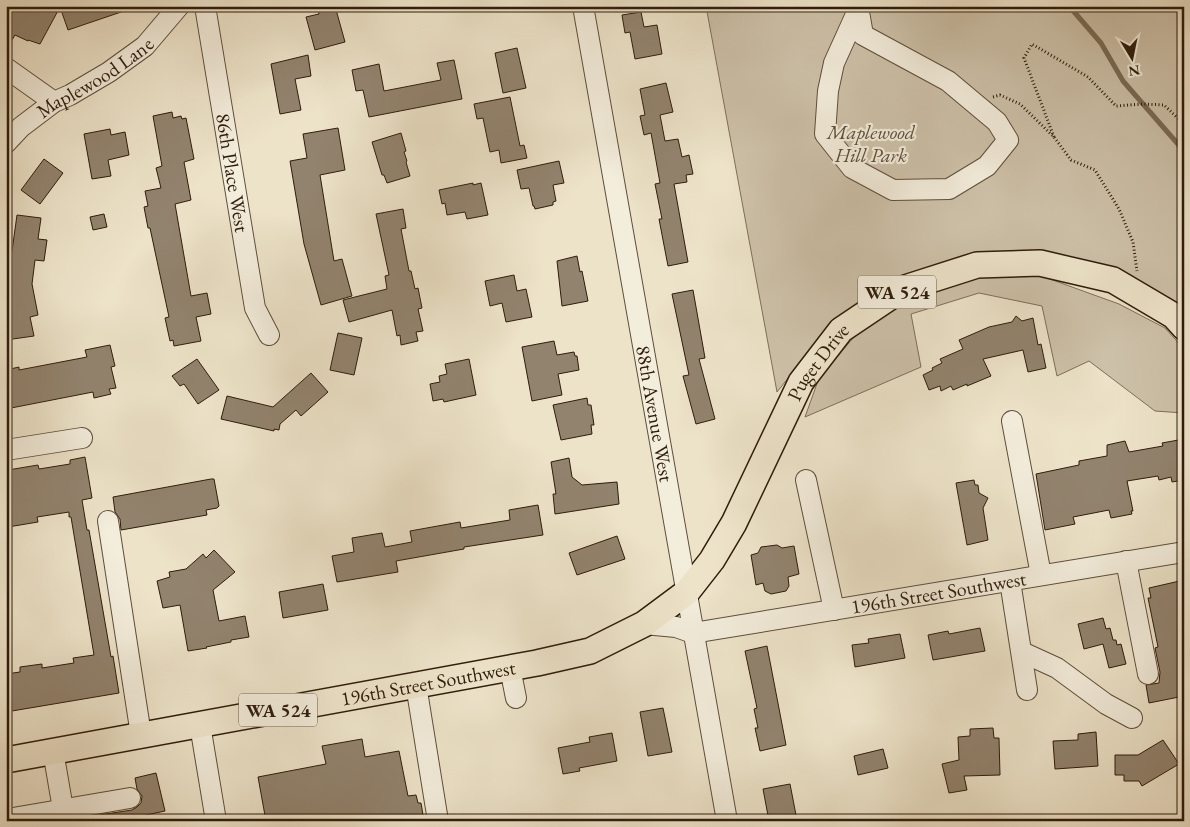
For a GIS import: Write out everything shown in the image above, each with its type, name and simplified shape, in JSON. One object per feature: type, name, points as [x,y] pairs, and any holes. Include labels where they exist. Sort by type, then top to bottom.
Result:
[{"type":"main road","name":"Puget Drive","points":[[687,592],[712,560],[734,523],[801,382],[841,330],[902,289],[977,265],[1040,263],[1112,280],[1174,316],[1184,327]]},
{"type":"main road","name":"196th Street Southwest","points":[[6,760],[510,668],[590,651],[644,624],[687,592]]},
{"type":"street","name":"Maplewood Lane","points":[[6,143],[22,127],[54,102],[70,95],[109,72],[145,46],[179,6]]},
{"type":"street","name":"86th Place West","points":[[205,6],[255,308],[269,335]]},
{"type":"street","name":"88th Avenue West","points":[[583,6],[727,821]]},
{"type":"street","points":[[858,8],[864,35],[948,81],[997,122],[1008,140],[987,166],[948,189],[893,190],[852,168],[825,134],[828,91],[834,63],[858,8]]},
{"type":"street","points":[[6,68],[54,102]]},
{"type":"street","points":[[1012,421],[1041,576]]},
{"type":"street","points":[[6,450],[82,438]]},
{"type":"street","points":[[806,480],[834,610]]},
{"type":"street","points":[[108,521],[141,735]]},
{"type":"street","name":"196th Street Southwest","points":[[693,633],[1184,552]]},
{"type":"street","points":[[1126,561],[1148,674]]},
{"type":"street","points":[[1010,581],[1027,690]]},
{"type":"street","points":[[644,624],[676,627],[693,633]]},
{"type":"street","points":[[1022,652],[1057,668],[1106,704],[1132,718]]},
{"type":"street","points":[[510,668],[516,698]]},
{"type":"street","points":[[416,685],[438,821]]},
{"type":"street","points":[[200,725],[216,821]]},
{"type":"street","points":[[53,751],[62,809]]},
{"type":"street","points":[[7,819],[130,798]]},
{"type":"path","points":[[1054,137],[1024,58],[1032,44],[1088,77],[1116,106],[1164,105],[1184,124]]},
{"type":"path","points":[[973,103],[1000,95],[1020,104],[1054,137],[1071,160],[1095,170],[1119,209],[1133,242],[1138,274]]},
{"type":"green space","name":"Maplewood Hill Park","points":[[706,6],[1184,6],[1184,312],[1051,255],[834,321],[777,392]]},
{"type":"green space","points":[[1036,274],[1119,304],[1165,328],[1184,349],[1184,413],[1155,411],[1089,361],[1057,376],[1042,306],[979,293],[911,314],[921,367],[805,417],[819,378],[854,337],[893,305],[979,275]]},
{"type":"building","points":[[6,6],[130,6],[130,9],[68,30],[60,7],[40,44],[15,35],[6,50]]},
{"type":"building","points":[[335,6],[345,42],[315,50],[306,17],[319,14],[318,10]]},
{"type":"building","points":[[641,12],[644,27],[657,25],[662,54],[635,59],[630,32],[625,33],[622,15]]},
{"type":"building","points":[[517,48],[526,88],[503,93],[495,53]]},
{"type":"building","points":[[308,55],[311,76],[295,79],[301,110],[280,114],[271,64]]},
{"type":"building","points":[[454,60],[462,99],[369,117],[363,90],[356,91],[352,70],[379,64],[384,91],[441,80],[437,63]]},
{"type":"building","points":[[666,83],[673,112],[660,115],[665,141],[678,139],[682,157],[689,155],[693,174],[686,175],[687,182],[674,184],[688,262],[668,266],[659,219],[662,219],[655,184],[660,183],[651,133],[644,135],[640,116],[645,115],[640,89]]},
{"type":"building","points":[[510,97],[520,146],[524,145],[527,158],[501,163],[499,150],[490,152],[483,118],[477,119],[474,104]]},
{"type":"building","points":[[172,112],[173,118],[181,116],[182,119],[186,118],[194,159],[184,162],[191,200],[175,204],[191,296],[207,293],[211,314],[196,317],[201,341],[174,346],[173,340],[170,341],[165,318],[169,317],[144,207],[148,206],[145,191],[161,188],[156,168],[162,166],[153,116]]},
{"type":"building","points":[[338,128],[345,170],[320,175],[334,261],[342,259],[352,296],[321,305],[304,244],[290,161],[307,158],[303,134]]},
{"type":"building","points":[[110,129],[111,135],[125,132],[129,155],[108,160],[111,176],[92,179],[84,134]]},
{"type":"building","points":[[401,133],[410,176],[387,183],[384,175],[382,175],[372,142]]},
{"type":"building","points":[[44,159],[63,173],[40,204],[21,190]]},
{"type":"building","points":[[559,161],[564,183],[553,185],[556,201],[553,202],[553,205],[535,209],[529,188],[521,189],[517,170]]},
{"type":"building","points":[[473,183],[473,185],[481,183],[488,215],[467,219],[465,212],[447,215],[445,203],[442,204],[439,190]]},
{"type":"building","points":[[403,209],[406,228],[401,229],[409,271],[411,271],[415,289],[418,288],[422,308],[418,309],[423,331],[416,332],[418,341],[401,345],[400,335],[397,336],[392,310],[349,322],[343,300],[387,289],[385,276],[389,275],[376,214]]},
{"type":"building","points":[[104,214],[107,227],[93,230],[90,217]]},
{"type":"building","points":[[17,215],[41,218],[38,239],[47,240],[44,261],[35,260],[32,284],[38,315],[30,317],[34,336],[6,340],[6,267],[9,251],[12,251]]},
{"type":"building","points":[[577,256],[588,301],[562,306],[557,261]]},
{"type":"building","points":[[514,275],[517,291],[526,289],[532,317],[506,322],[502,303],[490,306],[485,281]]},
{"type":"building","points":[[693,290],[705,358],[699,359],[715,419],[696,424],[683,376],[689,375],[672,294]]},
{"type":"building","points":[[1016,316],[1022,321],[1033,318],[1038,345],[1041,344],[1046,368],[1028,372],[1023,350],[983,359],[991,376],[953,390],[951,386],[941,391],[940,386],[929,390],[923,375],[942,363],[940,359],[963,349],[959,340],[989,327],[1012,322]]},
{"type":"building","points":[[338,333],[362,338],[354,375],[330,370]]},
{"type":"building","points":[[554,341],[557,355],[574,352],[575,356],[577,356],[579,370],[558,374],[562,395],[532,401],[522,347]]},
{"type":"building","points":[[110,345],[115,366],[111,367],[116,388],[109,389],[111,394],[94,398],[93,392],[6,409],[6,370],[19,367],[19,370],[87,357],[85,350]]},
{"type":"building","points":[[197,359],[219,390],[198,404],[184,384],[180,386],[172,376]]},
{"type":"building","points":[[469,359],[476,395],[444,402],[443,399],[433,401],[430,384],[440,382],[439,376],[447,374],[445,364]]},
{"type":"building","points":[[311,373],[328,392],[301,416],[296,410],[280,424],[279,430],[274,429],[274,431],[221,419],[227,396],[273,407]]},
{"type":"building","points":[[587,398],[588,405],[591,405],[594,425],[591,425],[592,434],[561,440],[553,405]]},
{"type":"building","points":[[1184,439],[1184,480],[1172,482],[1171,477],[1159,480],[1158,476],[1127,481],[1132,514],[1111,518],[1109,510],[1073,517],[1075,524],[1045,530],[1036,474],[1079,465],[1079,461],[1107,456],[1107,445],[1125,441],[1129,452],[1163,446],[1162,443]]},
{"type":"building","points":[[85,457],[92,498],[82,500],[119,693],[6,712],[6,674],[20,672],[20,667],[42,664],[42,668],[74,663],[73,658],[94,655],[69,512],[37,517],[38,522],[8,527],[6,518],[6,475],[9,474],[8,470],[38,465],[39,469],[70,464],[70,460]]},
{"type":"building","points":[[569,458],[572,477],[582,485],[617,482],[619,504],[555,514],[553,494],[556,494],[551,462]]},
{"type":"building","points":[[214,479],[219,506],[206,510],[207,515],[121,530],[120,519],[115,512],[113,497]]},
{"type":"building","points":[[974,480],[975,485],[978,485],[979,493],[988,498],[983,508],[988,540],[967,545],[956,483]]},
{"type":"building","points":[[538,505],[543,535],[464,547],[464,549],[396,561],[398,572],[337,582],[332,556],[354,552],[352,538],[382,533],[385,547],[412,542],[410,531],[460,522],[461,528],[510,520],[509,510]]},
{"type":"building","points":[[617,536],[625,559],[577,575],[569,553]]},
{"type":"building","points":[[777,545],[782,548],[794,546],[799,574],[788,577],[789,586],[786,591],[771,594],[765,591],[763,583],[756,585],[751,555],[758,553],[761,547]]},
{"type":"building","points":[[214,550],[235,572],[213,590],[219,621],[245,616],[249,637],[188,651],[180,605],[163,608],[157,581],[170,577],[169,572],[186,569],[203,554],[206,558]]},
{"type":"building","points":[[1184,580],[1184,696],[1149,703],[1146,685],[1159,683],[1160,672],[1155,648],[1158,647],[1148,598],[1151,598],[1149,588]]},
{"type":"building","points":[[323,584],[328,610],[283,618],[279,592]]},
{"type":"building","points":[[1103,618],[1106,629],[1110,628],[1113,640],[1116,640],[1117,645],[1121,644],[1126,664],[1109,668],[1103,644],[1084,649],[1078,624]]},
{"type":"building","points":[[980,628],[985,651],[933,660],[928,635],[948,631],[949,634]]},
{"type":"building","points":[[900,634],[905,658],[855,667],[852,645],[869,643],[868,639]]},
{"type":"building","points":[[767,646],[786,745],[760,751],[755,728],[758,728],[754,709],[757,708],[745,651]]},
{"type":"building","points":[[663,708],[672,752],[648,756],[640,712]]},
{"type":"building","points":[[993,728],[994,738],[999,738],[1000,775],[964,776],[967,790],[949,793],[942,764],[959,760],[958,737],[970,736],[970,729]]},
{"type":"building","points":[[1096,732],[1098,766],[1055,769],[1053,741],[1078,740],[1078,734]]},
{"type":"building","points":[[612,733],[617,761],[579,768],[580,771],[563,774],[558,748],[590,742],[589,737]]},
{"type":"building","points":[[362,739],[365,757],[399,751],[408,796],[416,795],[418,803],[421,803],[424,821],[266,821],[258,777],[326,764],[322,746]]},
{"type":"building","points":[[1163,740],[1179,764],[1142,786],[1139,781],[1124,781],[1124,775],[1115,775],[1115,755],[1138,755]]},
{"type":"building","points":[[883,749],[888,768],[858,775],[854,756]]},
{"type":"building","points":[[156,773],[165,811],[132,818],[133,821],[81,821],[80,818],[132,810],[137,807],[141,803],[142,796],[137,789],[135,778]]},
{"type":"building","points":[[790,784],[796,815],[791,816],[792,821],[769,821],[763,789]]},
{"type":"waterway","points":[[1069,6],[1101,43],[1123,81],[1184,151]]}]
